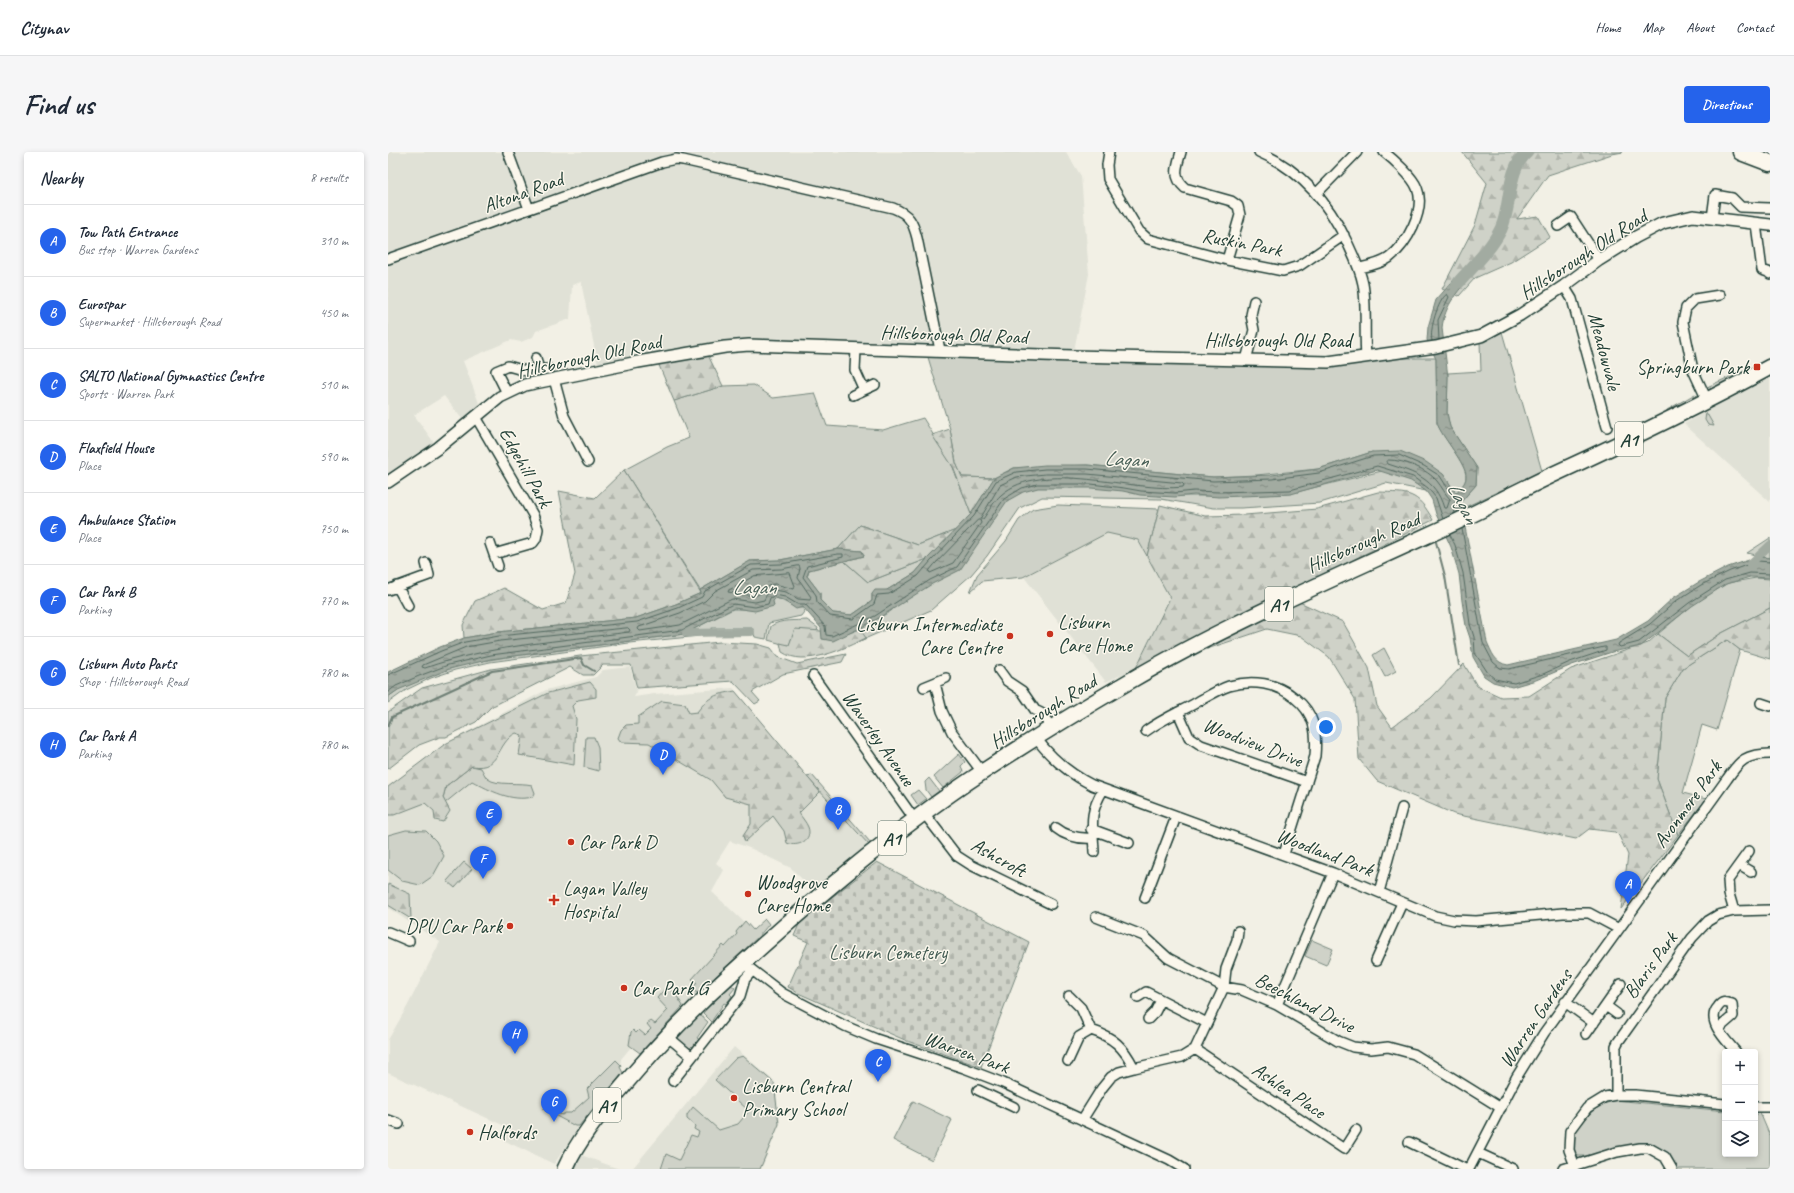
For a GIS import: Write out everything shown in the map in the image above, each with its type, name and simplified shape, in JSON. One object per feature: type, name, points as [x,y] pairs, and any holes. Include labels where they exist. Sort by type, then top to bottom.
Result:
[{"type":"highway","points":[[1741,152],[1770,163]]},
{"type":"highway","name":"Hillsborough Road","points":[[564,1168],[602,1112],[667,1036],[698,1004],[748,967],[795,915],[919,816],[982,772],[1130,681],[1207,640],[1321,583],[1424,537],[1612,448],[1770,367]]},
{"type":"street","points":[[508,152],[529,209]]},
{"type":"street","name":"Ruskin Park","points":[[1109,152],[1107,165],[1108,179],[1139,231],[1148,239],[1227,260],[1283,271],[1299,266],[1344,235]]},
{"type":"street","points":[[1181,152],[1176,173],[1180,184],[1191,190],[1231,201],[1238,206],[1240,215],[1227,260]]},
{"type":"street","points":[[1317,193],[1357,152]]},
{"type":"street","points":[[1360,268],[1380,263],[1388,258],[1410,231],[1420,209],[1420,197],[1417,186],[1393,159],[1384,152]]},
{"type":"street","points":[[1264,153],[1291,170],[1317,193],[1332,213],[1344,235],[1360,268],[1363,285],[1366,357]]},
{"type":"street","name":"Altona Road","points":[[388,259],[662,162],[676,159],[893,208],[906,214],[914,227],[940,350]]},
{"type":"street","points":[[1712,218],[1715,195],[1732,198],[1741,207],[1770,208]]},
{"type":"street","name":"Hillsborough Old Road","points":[[388,482],[424,459],[507,393],[525,385],[707,350],[749,345],[1328,362],[1452,344],[1481,336],[1526,312],[1599,260],[1636,237],[1663,223],[1693,216],[1770,225]]},
{"type":"street","points":[[1558,226],[1571,217],[1599,260]]},
{"type":"street","points":[[1756,224],[1764,273]]},
{"type":"street","name":"Meadowvale","points":[[1564,286],[1572,299],[1607,427]]},
{"type":"street","points":[[1707,400],[1693,370],[1683,322],[1686,308],[1695,299],[1720,295]]},
{"type":"street","points":[[1246,360],[1254,330],[1251,315],[1254,301]]},
{"type":"street","points":[[856,348],[855,370],[864,390]]},
{"type":"street","points":[[536,358],[539,370]]},
{"type":"street","points":[[507,393],[492,373],[508,366],[526,371],[549,369]]},
{"type":"street","points":[[554,379],[564,416],[588,462]]},
{"type":"street","points":[[853,395],[875,385]]},
{"type":"street","name":"Edgehill Park","points":[[476,417],[528,506],[538,529],[538,535],[533,543],[494,554]]},
{"type":"street","points":[[490,543],[498,566]]},
{"type":"street","points":[[408,606],[392,588],[429,575],[426,563]]},
{"type":"street","points":[[999,670],[1007,680],[1022,691],[1035,710],[1041,713],[1052,728]]},
{"type":"street","name":"Waverley Avenue","points":[[813,676],[919,816]]},
{"type":"street","points":[[924,687],[946,678]]},
{"type":"street","points":[[935,683],[942,710],[952,732],[982,772]]},
{"type":"street","points":[[1146,731],[1160,721],[1228,687],[1242,684],[1259,683],[1272,685],[1291,695],[1305,706],[1315,727],[1315,756],[1284,854]]},
{"type":"street","points":[[1761,703],[1770,706]]},
{"type":"street","name":"Woodview Drive","points":[[1178,712],[1189,737],[1201,745],[1307,782]]},
{"type":"street","name":"Woodland Park","points":[[1036,738],[1048,753],[1072,774],[1103,790],[1284,854],[1435,916],[1461,920],[1503,920],[1563,913],[1590,913],[1619,929]]},
{"type":"street","name":"Avonmore Park","points":[[1644,894],[1732,772],[1744,760],[1754,754],[1770,754]]},
{"type":"street","points":[[1094,852],[1092,815],[1103,790]]},
{"type":"street","points":[[1379,892],[1402,808]]},
{"type":"street","name":"Ashcroft","points":[[919,816],[957,856],[971,865],[1051,904]]},
{"type":"street","points":[[1145,898],[1176,816]]},
{"type":"street","points":[[1066,824],[1059,830],[1082,839],[1092,834],[1128,843]]},
{"type":"street","points":[[1734,911],[1729,894],[1728,880],[1749,851]]},
{"type":"street","points":[[1739,865],[1751,872]]},
{"type":"street","points":[[1277,1005],[1333,873]]},
{"type":"street","name":"Warren Gardens","points":[[1469,1169],[1528,1059],[1565,1002],[1644,894]]},
{"type":"street","points":[[1376,961],[1402,903]]},
{"type":"street","name":"Blaris Park","points":[[1616,1095],[1616,1046],[1620,1038],[1692,938],[1708,921],[1718,915],[1734,911],[1770,910]]},
{"type":"street","name":"Beechland Drive","points":[[1096,917],[1144,936],[1168,958],[1224,988],[1242,990],[1277,1005],[1338,1041],[1353,1047],[1372,1049],[1388,1047],[1414,1054],[1501,1108]]},
{"type":"street","points":[[1082,1120],[1102,1088],[1111,1077],[1134,1068],[1182,1057],[1194,1049],[1224,988],[1226,969],[1237,940],[1238,931]]},
{"type":"street","points":[[388,932],[409,941]]},
{"type":"street","points":[[673,1081],[740,996],[748,967]]},
{"type":"street","name":"Warren Park","points":[[748,967],[782,993],[845,1026],[876,1039],[964,1068],[1003,1083],[1169,1160],[1184,1169]]},
{"type":"street","points":[[1586,1034],[1621,984]]},
{"type":"street","points":[[1138,997],[1146,992],[1207,1024]]},
{"type":"street","points":[[1069,996],[1081,1008],[1091,1030],[1111,1038],[1126,1053],[1134,1068]]},
{"type":"street","points":[[1148,1019],[1155,1012],[1161,1000]]},
{"type":"street","points":[[1565,1002],[1594,1023]]},
{"type":"street","points":[[1606,1006],[1617,1014]]},
{"type":"street","points":[[1718,1029],[1734,1049]]},
{"type":"street","points":[[1068,1062],[1079,1037],[1091,1030]]},
{"type":"street","points":[[667,1036],[692,1057]]},
{"type":"street","name":"Ashlea Place","points":[[1194,1049],[1344,1149],[1356,1130]]},
{"type":"street","points":[[996,1099],[1003,1083]]},
{"type":"street","points":[[978,1090],[1014,1107]]},
{"type":"street","points":[[1575,1166],[1569,1150],[1570,1131],[1587,1108],[1601,1099],[1616,1095],[1722,1104]]},
{"type":"street","points":[[1758,1107],[1770,1107]]},
{"type":"street","points":[[388,1120],[399,1124]]},
{"type":"street","points":[[1409,1142],[1465,1169]]},
{"type":"street","points":[[1563,1169],[1617,1152],[1640,1148],[1649,1148],[1665,1157],[1672,1169]]},
{"type":"street","points":[[1478,1153],[1513,1169]]},
{"type":"shaded area","points":[[388,152],[1066,152],[1081,176],[1089,274],[1073,356],[772,345],[599,370],[581,282],[572,285],[570,319],[536,331],[533,337],[521,342],[511,340],[463,361],[482,411],[466,424],[444,396],[414,415],[438,448],[388,482]]},
{"type":"shaded area","points":[[1770,374],[1770,502],[1684,424]]},
{"type":"shaded area","points":[[1107,531],[1138,540],[1170,598],[1136,668],[1106,682],[1024,577]]},
{"type":"shaded area","name":"Lagan Valley Hospital","points":[[630,667],[637,692],[634,697],[733,688],[827,800],[870,847],[815,892],[791,868],[752,849],[730,841],[716,863],[724,870],[712,892],[759,936],[673,1018],[631,1047],[621,1059],[620,1067],[623,1073],[581,1124],[554,1164],[501,1139],[507,1127],[388,1073],[388,1040],[408,1005],[440,942],[388,908],[388,786],[445,744],[546,690],[596,677],[603,670]]},
{"type":"shaded area","name":"Lisburn Central Primary School","points":[[734,1047],[775,1082],[780,1124],[761,1169],[632,1169]]},
{"type":"shaded area","points":[[581,1155],[619,1169],[574,1169]]},
{"type":"green space","points":[[1462,152],[1623,152],[1612,154],[1548,175],[1517,219],[1538,216],[1550,237],[1511,262],[1475,278],[1459,296],[1442,289],[1475,225],[1487,183]]},
{"type":"green space","points":[[1502,332],[1542,471],[1461,509],[1460,503],[1476,485],[1477,468],[1450,427],[1447,413],[1448,373],[1481,371],[1480,342]]},
{"type":"green space","points":[[707,353],[723,386],[674,401],[658,363]]},
{"type":"green space","points":[[927,354],[1337,365],[1398,358],[1436,358],[1437,423],[1463,465],[1466,479],[1456,493],[1443,474],[1372,452],[1318,469],[1256,475],[1213,477],[1087,465],[1014,468],[994,478],[962,477],[956,463],[950,429]]},
{"type":"green space","points":[[1738,373],[1738,376],[1713,389],[1707,387]]},
{"type":"green space","points":[[754,385],[773,398],[815,393],[827,426],[883,430],[923,418],[953,467],[971,514],[956,530],[918,545],[860,525],[838,549],[780,560],[750,561],[700,590],[624,470],[667,447],[689,438],[674,401],[723,386]]},
{"type":"green space","points":[[1695,394],[1692,400],[1667,414],[1667,410]]},
{"type":"green space","points":[[1706,412],[1714,426],[1708,425],[1705,420]]},
{"type":"green space","points":[[950,429],[956,463],[962,477],[994,478],[971,514],[953,467],[932,435]]},
{"type":"green space","points":[[624,470],[701,593],[676,604],[636,618],[498,632],[464,638],[463,625],[475,601],[504,588],[543,610],[566,603],[575,574],[559,491],[595,498]]},
{"type":"green space","points":[[1386,470],[1410,480],[1426,491],[1386,483],[1320,503],[1241,508],[1214,508],[1161,499],[1042,497],[1020,508],[987,556],[971,575],[931,610],[860,641],[860,629],[891,611],[1008,499],[1029,488],[1057,485],[1097,487],[1161,496],[1288,494]]},
{"type":"green space","points":[[1378,492],[1405,494],[1417,499],[1433,520],[1136,668],[1170,598],[1147,556],[1160,505],[1205,516],[1245,515],[1317,509]]},
{"type":"green space","points":[[1058,505],[1159,509],[1147,556],[1138,540],[1107,533],[1023,577],[982,581],[970,592],[977,575],[1006,541],[1019,520],[1033,509]]},
{"type":"green space","points":[[860,525],[918,545],[956,530],[927,559],[868,582],[844,561],[864,556],[862,551],[838,549]]},
{"type":"green space","points":[[1770,538],[1770,558],[1747,553]]},
{"type":"green space","points":[[927,559],[915,573],[887,590],[872,594],[872,601],[852,615],[833,613],[820,600],[820,593],[807,576],[809,570],[844,561],[868,582]]},
{"type":"green space","points":[[1756,578],[1770,579],[1770,608],[1720,634],[1687,656],[1658,634],[1696,602],[1728,583]]},
{"type":"green space","points":[[776,598],[793,606],[803,608],[804,612],[801,616],[769,623],[766,639],[755,637],[752,628],[712,628],[700,636],[629,643],[490,662],[455,670],[431,678],[406,690],[388,703],[388,697],[399,689],[464,664],[684,634],[733,609],[748,609]]},
{"type":"green space","points":[[1295,600],[1343,622],[1369,668],[1377,706],[1392,727],[1431,698],[1464,664],[1477,686],[1501,697],[1529,696],[1571,669],[1648,643],[1658,634],[1687,656],[1720,634],[1770,608],[1770,659],[1740,650],[1727,640],[1683,668],[1665,698],[1657,779],[1678,835],[1621,909],[1628,855],[1619,836],[1615,832],[1589,829],[1576,839],[1454,814],[1377,781],[1359,759],[1355,699],[1329,657],[1301,636],[1267,629],[1207,649]]},
{"type":"green space","points":[[807,620],[818,628],[817,631],[792,637],[789,646],[768,640],[771,626],[784,621]]},
{"type":"green space","points":[[795,629],[821,631],[839,637],[860,629],[866,638],[825,655],[802,658],[791,656],[782,652],[780,643],[789,645]]},
{"type":"green space","points":[[1727,640],[1740,650],[1717,730],[1702,725],[1683,793],[1706,799],[1678,835],[1657,779],[1665,698],[1683,668]]},
{"type":"green space","points":[[720,642],[757,644],[771,648],[778,657],[797,664],[846,654],[842,662],[783,674],[752,692],[760,701],[755,704],[733,681],[637,688],[631,665],[603,665],[593,675],[583,675],[570,667],[491,707],[476,722],[446,737],[440,737],[419,745],[388,769],[388,712],[422,688],[491,669],[580,656]]},
{"type":"green space","points":[[1384,648],[1396,671],[1385,677],[1373,655]]},
{"type":"green space","points":[[590,682],[596,689],[596,697],[578,700],[572,706],[576,719],[574,765],[519,755],[522,735],[516,733],[510,737],[493,760],[488,764],[472,766],[446,786],[443,798],[450,811],[443,822],[435,820],[434,811],[425,803],[394,815],[388,815],[388,787],[445,744],[548,693]]},
{"type":"green space","points":[[735,691],[820,792],[799,813],[807,825],[809,832],[804,842],[800,844],[787,843],[784,831],[773,816],[745,842],[743,836],[751,824],[751,804],[725,797],[711,780],[649,743],[621,742],[618,738],[621,730],[626,725],[638,724],[638,717],[662,701],[685,704],[689,713],[697,712],[709,699]]},
{"type":"green space","points":[[586,737],[594,737],[598,747],[599,771],[584,767]]},
{"type":"green space","points":[[959,754],[965,762],[961,766],[963,772],[943,788],[934,777]]},
{"type":"green space","points":[[472,766],[481,768],[487,778],[492,781],[532,785],[535,793],[533,797],[509,797],[494,792],[472,781],[445,803],[443,798],[446,786]]},
{"type":"green space","points":[[812,775],[870,842],[869,845],[806,776]]},
{"type":"green space","points":[[929,778],[939,791],[931,797],[926,790],[925,782]]},
{"type":"green space","points":[[918,790],[926,799],[918,805],[911,795]]},
{"type":"green space","points":[[406,830],[426,831],[436,841],[444,856],[433,876],[420,885],[402,881],[388,870],[388,835]]},
{"type":"green space","points":[[464,862],[472,869],[455,888],[447,881]]},
{"type":"green space","name":"Lisburn Cemetery","points":[[877,862],[1029,942],[981,1067],[907,1041],[798,993],[788,987],[808,942],[794,936],[800,922]]},
{"type":"green space","points":[[388,884],[410,894],[411,919],[388,905]]},
{"type":"green space","points":[[765,919],[769,924],[759,936],[698,993],[691,990],[697,983],[692,979],[723,945],[725,947],[737,934],[736,932],[745,921],[753,930]]},
{"type":"green space","points":[[1312,940],[1333,949],[1326,965],[1305,956]]},
{"type":"green space","points":[[730,984],[735,988],[730,994],[732,996],[726,1004],[724,1003],[712,1022],[702,1012]]},
{"type":"green space","points":[[667,986],[675,993],[683,1006],[640,1053],[629,1045],[631,1032],[633,1030],[636,1033],[639,1030],[645,1035],[651,1029],[647,1024],[651,1021],[655,1024],[668,1010],[657,998]]},
{"type":"green space","points":[[700,1015],[708,1022],[697,1038],[701,1041],[695,1049],[692,1046],[688,1050],[675,1040]]},
{"type":"green space","name":"Lisburn Central Primary School","points":[[743,1056],[774,1083],[779,1124],[760,1169],[661,1169],[666,1154],[679,1160],[691,1135],[697,1137],[699,1132],[694,1129],[695,1126],[687,1119],[687,1115],[693,1107],[719,1130],[738,1124],[749,1111],[715,1080],[736,1058]]},
{"type":"green space","points":[[616,1060],[621,1065],[620,1067],[623,1073],[579,1126],[575,1126],[543,1109],[547,1108],[562,1115],[565,1113],[571,1113],[589,1097],[587,1089]]},
{"type":"green space","points":[[1615,1100],[1722,1111],[1722,1157],[1758,1157],[1758,1114],[1761,1115],[1770,1136],[1770,1169],[1674,1169],[1653,1146],[1633,1144],[1587,1156],[1578,1156],[1573,1150],[1572,1138],[1596,1107]]},
{"type":"green space","points":[[913,1101],[952,1120],[932,1160],[893,1140]]},
{"type":"water","name":"Lagan","points":[[1467,265],[1475,273],[1464,284],[1449,305],[1443,320],[1442,328],[1448,377],[1447,413],[1450,427],[1477,468],[1476,485],[1457,506],[1457,509],[1465,527],[1487,642],[1492,654],[1497,660],[1508,665],[1616,640],[1648,621],[1673,598],[1699,582],[1728,567],[1758,557],[1770,558],[1770,578],[1750,577],[1726,584],[1692,606],[1641,646],[1612,652],[1572,665],[1536,680],[1512,687],[1493,682],[1484,676],[1473,657],[1470,638],[1466,626],[1459,574],[1451,547],[1436,514],[1432,500],[1426,491],[1411,481],[1377,470],[1291,494],[1219,497],[1194,495],[1175,497],[1140,495],[1123,491],[1091,488],[1038,488],[1023,492],[1007,501],[960,570],[932,584],[877,619],[833,641],[822,639],[821,628],[803,607],[796,609],[783,600],[776,598],[773,601],[774,606],[755,611],[734,608],[684,634],[491,659],[449,669],[398,690],[388,697],[388,672],[440,647],[464,638],[498,632],[636,618],[676,604],[701,593],[700,590],[750,561],[780,560],[838,549],[862,551],[864,556],[809,570],[807,576],[820,593],[820,600],[833,613],[852,615],[872,601],[872,594],[875,590],[887,590],[915,573],[971,514],[994,478],[1014,468],[1045,465],[1087,465],[1213,477],[1272,475],[1318,469],[1372,452],[1400,451],[1426,462],[1443,474],[1456,493],[1465,481],[1466,477],[1463,465],[1437,423],[1436,359],[1427,340],[1428,327],[1436,300]]},
{"type":"waterway","points":[[1459,282],[1487,250],[1501,229],[1507,210],[1512,178],[1520,160],[1527,152]]},
{"type":"waterway","points":[[1436,542],[1445,576],[1459,665]]},
{"type":"waterway","points":[[1750,564],[1770,545]]},
{"type":"waterway","points":[[686,633],[751,632]]},
{"type":"waterway","points":[[388,726],[392,717],[492,671],[581,658],[584,665],[594,671]]},
{"type":"place","name":"Springburn Park","points":[[1757,367]]},
{"type":"place","name":"Lisburn Care Home","points":[[1050,634]]},
{"type":"place","name":"Lisburn Intermediate Care Centre","points":[[1010,636]]},
{"type":"place","name":"Flaxfield House","points":[[663,775]]},
{"type":"place","name":"Eurospar","points":[[838,830]]},
{"type":"place","name":"Ambulance Station","points":[[489,834]]},
{"type":"place","name":"Car Park D","points":[[571,842]]},
{"type":"place","name":"Car Park B","points":[[483,879]]},
{"type":"place","name":"Woodgrove Care Home","points":[[748,894]]},
{"type":"place","name":"Lagan Valley Hospital","points":[[554,900]]},
{"type":"place","name":"Tow Path Entrance","points":[[1628,904]]},
{"type":"place","name":"DPU Car Park","points":[[510,926]]},
{"type":"place","name":"Car Park G","points":[[624,988]]},
{"type":"place","name":"Car Park A","points":[[515,1054]]},
{"type":"place","name":"SALTO National Gymnastics Centre","points":[[878,1082]]},
{"type":"place","name":"Lisburn Central Primary School","points":[[734,1098]]},
{"type":"place","name":"Lisburn Auto Parts","points":[[554,1122]]},
{"type":"place","name":"Halfords","points":[[470,1132]]}]
